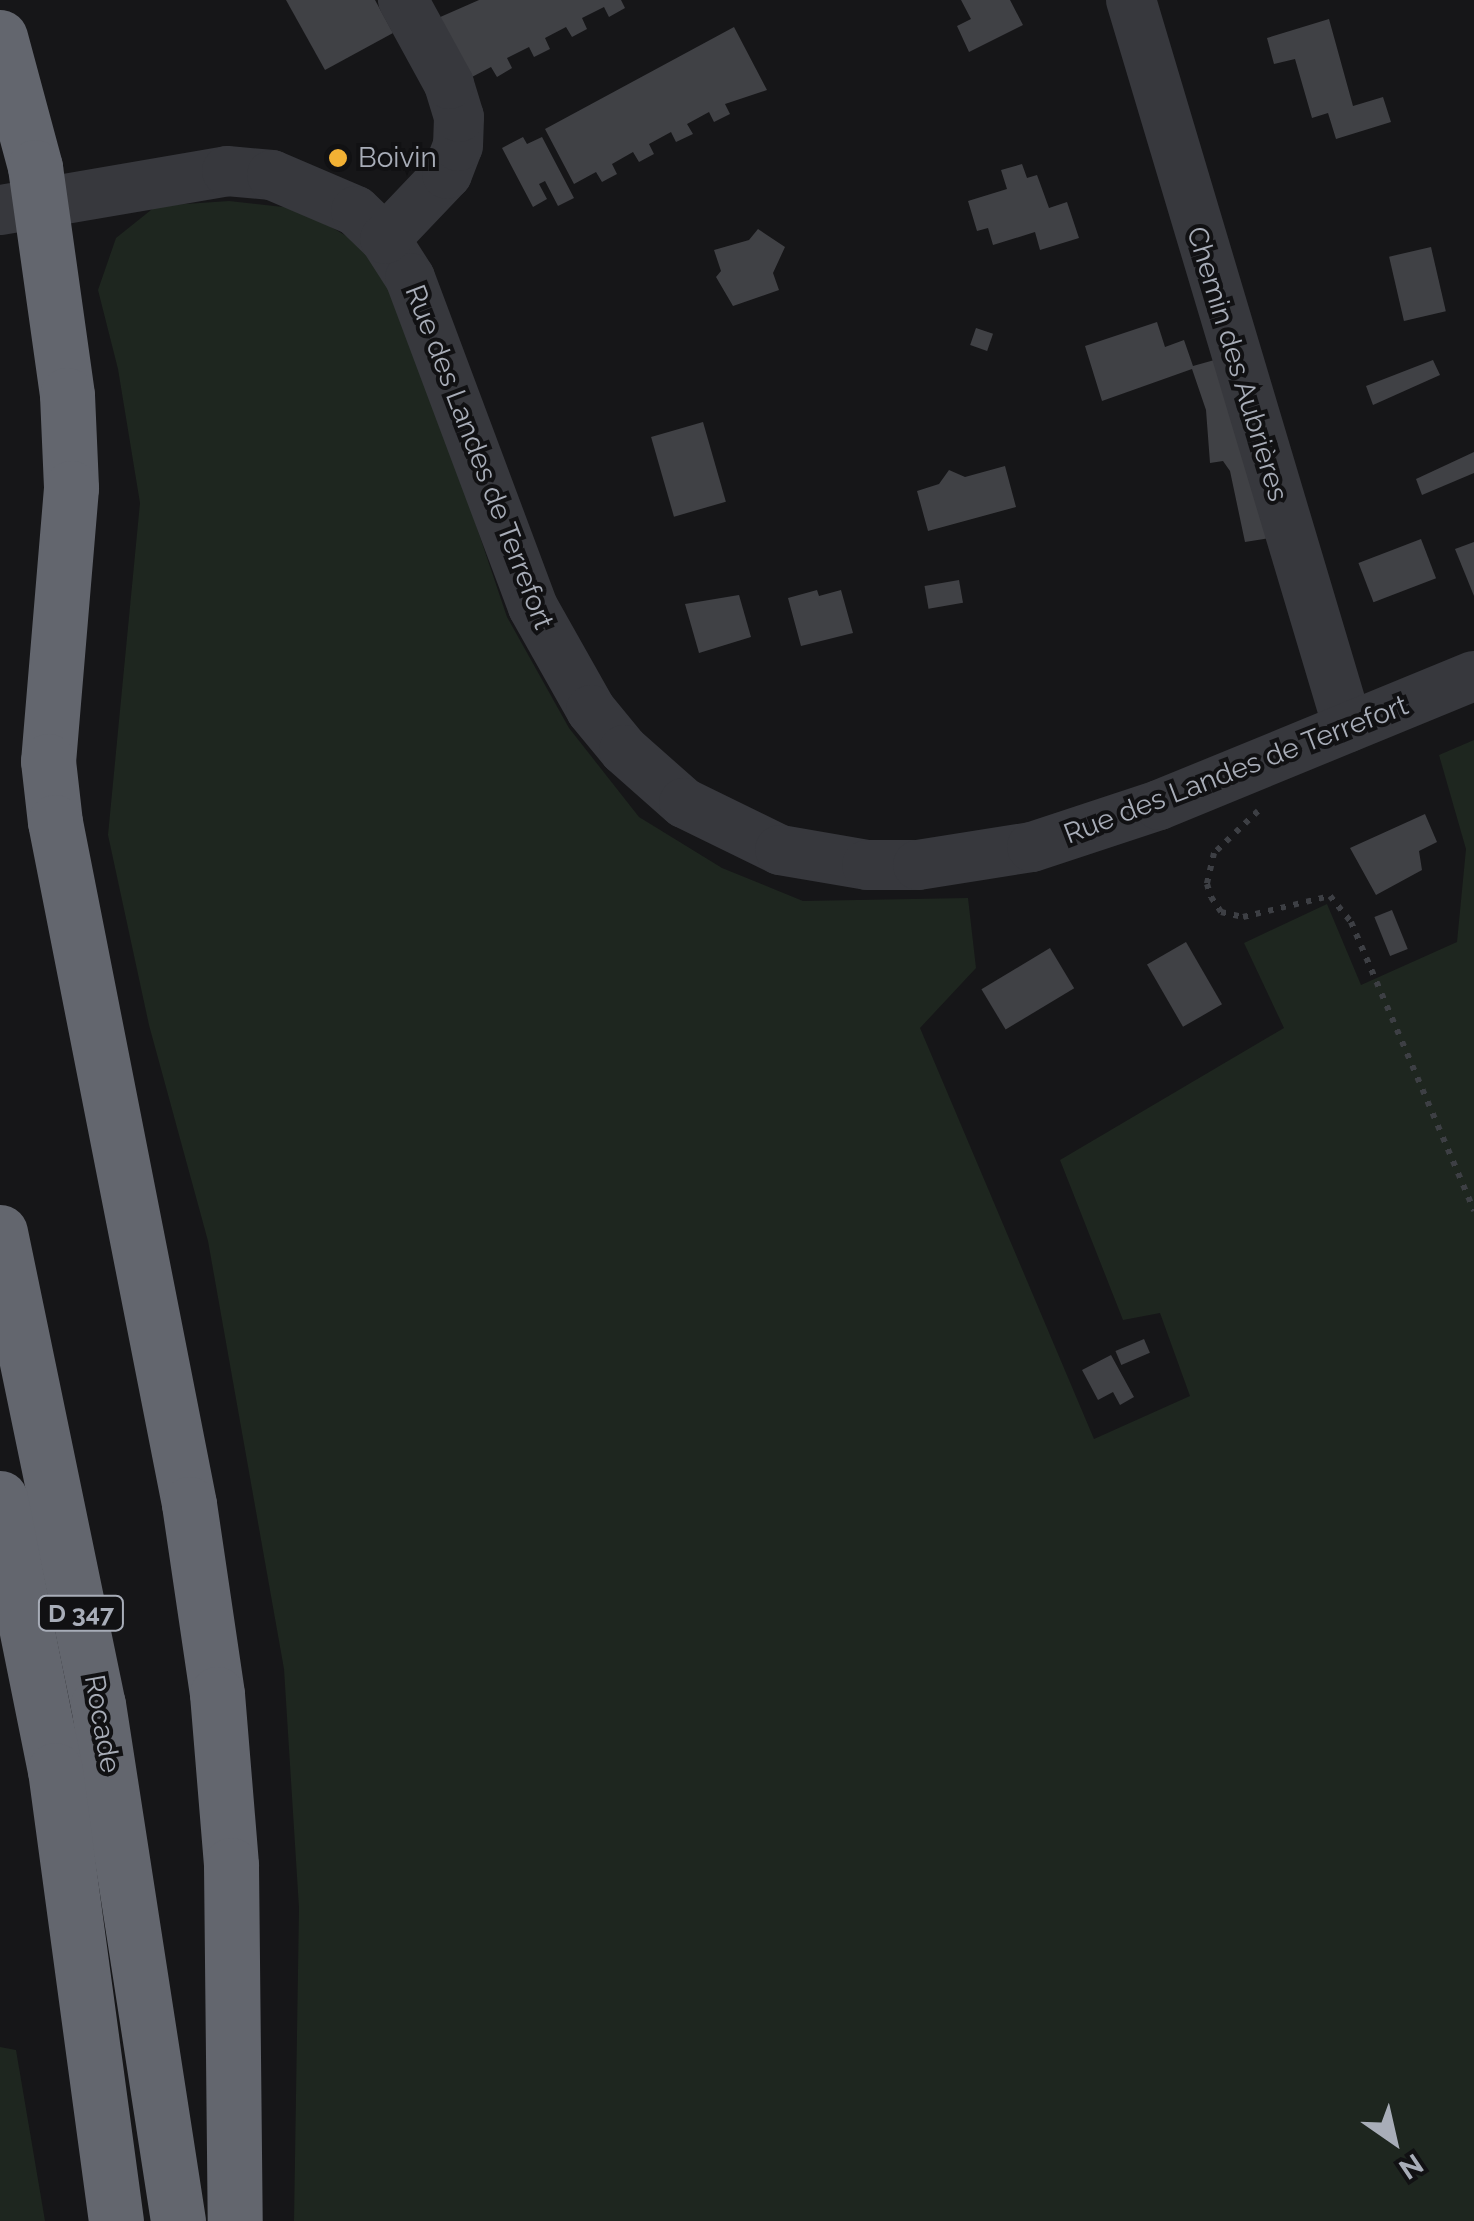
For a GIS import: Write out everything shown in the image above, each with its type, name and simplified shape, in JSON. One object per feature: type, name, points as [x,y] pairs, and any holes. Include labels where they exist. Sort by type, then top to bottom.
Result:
[{"type":"highway","points":[[0,37],[24,112],[19,205],[71,456],[48,761],[209,1630],[231,1865],[235,2221]]},
{"type":"highway","name":"Rocade","points":[[0,1232],[98,1704],[178,2221]]},
{"type":"highway","name":"D 347","points":[[0,1498],[56,1770],[116,2221]]},
{"type":"highway","points":[[0,1633],[56,1770]]},
{"type":"street","points":[[385,238],[447,174],[458,146],[459,117],[449,84],[403,0]]},
{"type":"street","name":"Chemin des Aubrières","points":[[1131,0],[1348,727]]},
{"type":"street","name":"Rue des Landes de Terrefort","points":[[19,205],[227,171],[272,176],[356,211],[385,238],[429,320],[533,607],[592,710],[624,750],[684,804],[780,850],[868,865],[918,865],[1076,834],[1474,676]]},
{"type":"path","points":[[1268,758],[1276,789],[1214,854],[1207,884],[1212,896],[1221,912],[1244,916],[1330,896],[1357,936],[1474,1210]]},
{"type":"shaded area","points":[[229,201],[301,209],[373,252],[406,317],[507,617],[569,728],[639,817],[722,868],[803,901],[968,898],[976,968],[920,1028],[1094,1439],[1190,1396],[1160,1313],[1123,1320],[1060,1160],[1284,1028],[1244,943],[1327,904],[1361,985],[1457,942],[1466,849],[1439,755],[1474,740],[1474,2221],[294,2221],[299,1908],[284,1669],[208,1241],[149,1025],[108,835],[140,503],[118,369],[98,290],[116,238],[156,206]]},
{"type":"shaded area","points":[[0,2047],[16,2050],[45,2221],[0,2221]]},
{"type":"building","points":[[286,0],[375,0],[393,33],[325,70]]},
{"type":"building","points":[[479,0],[621,0],[625,8],[609,17],[604,7],[582,18],[587,29],[572,37],[566,27],[545,38],[550,49],[534,57],[529,47],[507,58],[512,68],[497,77],[491,67],[470,78],[438,18]]},
{"type":"building","points":[[961,0],[1010,0],[1023,25],[969,52],[957,26],[971,19]]},
{"type":"building","points":[[1329,19],[1353,106],[1383,97],[1391,122],[1336,139],[1328,113],[1312,118],[1295,59],[1274,64],[1267,38]]},
{"type":"building","points":[[734,27],[767,90],[725,104],[730,114],[714,122],[709,112],[687,124],[693,134],[676,142],[671,132],[649,144],[654,154],[639,162],[633,152],[612,164],[617,174],[602,182],[596,172],[574,184],[545,129]]},
{"type":"building","points":[[523,137],[527,144],[542,137],[574,198],[558,206],[545,181],[539,184],[547,199],[533,207],[502,148]]},
{"type":"building","points":[[1022,164],[1027,178],[1037,175],[1049,208],[1067,202],[1079,238],[1040,250],[1035,232],[993,245],[988,228],[977,231],[968,201],[1007,189],[1001,170]]},
{"type":"building","points":[[758,229],[785,247],[773,273],[779,290],[733,306],[716,277],[721,271],[714,250],[749,240]]},
{"type":"building","points":[[1431,247],[1446,311],[1404,321],[1389,257]]},
{"type":"building","points":[[1157,322],[1165,347],[1184,340],[1193,366],[1218,359],[1270,538],[1245,542],[1230,471],[1223,461],[1210,463],[1206,410],[1192,369],[1102,401],[1085,346]]},
{"type":"building","points":[[976,328],[993,334],[987,351],[970,345]]},
{"type":"building","points":[[1433,360],[1440,375],[1373,405],[1366,386]]},
{"type":"building","points":[[703,422],[726,502],[674,517],[651,437]]},
{"type":"building","points":[[1474,452],[1474,473],[1422,495],[1416,479]]},
{"type":"building","points":[[1005,466],[1016,507],[928,531],[917,491],[939,484],[949,470],[965,477]]},
{"type":"building","points":[[1421,539],[1436,578],[1374,602],[1358,563]]},
{"type":"building","points":[[1474,542],[1474,596],[1455,549]]},
{"type":"building","points":[[959,580],[963,603],[929,609],[925,586]]},
{"type":"building","points":[[817,590],[819,596],[841,590],[853,633],[801,646],[788,598]]},
{"type":"building","points":[[739,595],[751,637],[699,653],[685,604]]},
{"type":"building","points":[[1425,814],[1437,842],[1419,851],[1422,870],[1376,895],[1350,848]]},
{"type":"building","points":[[1392,910],[1408,949],[1390,956],[1374,917]]},
{"type":"building","points":[[1186,942],[1222,1004],[1183,1027],[1147,965]]},
{"type":"building","points":[[1050,948],[1074,988],[1006,1029],[981,989]]},
{"type":"building","points":[[1144,1339],[1150,1353],[1121,1365],[1115,1351]]},
{"type":"building","points":[[1111,1355],[1134,1397],[1120,1405],[1113,1392],[1098,1400],[1082,1370]]},
{"type":"place","name":"Boivin","points":[[338,158]]}]
